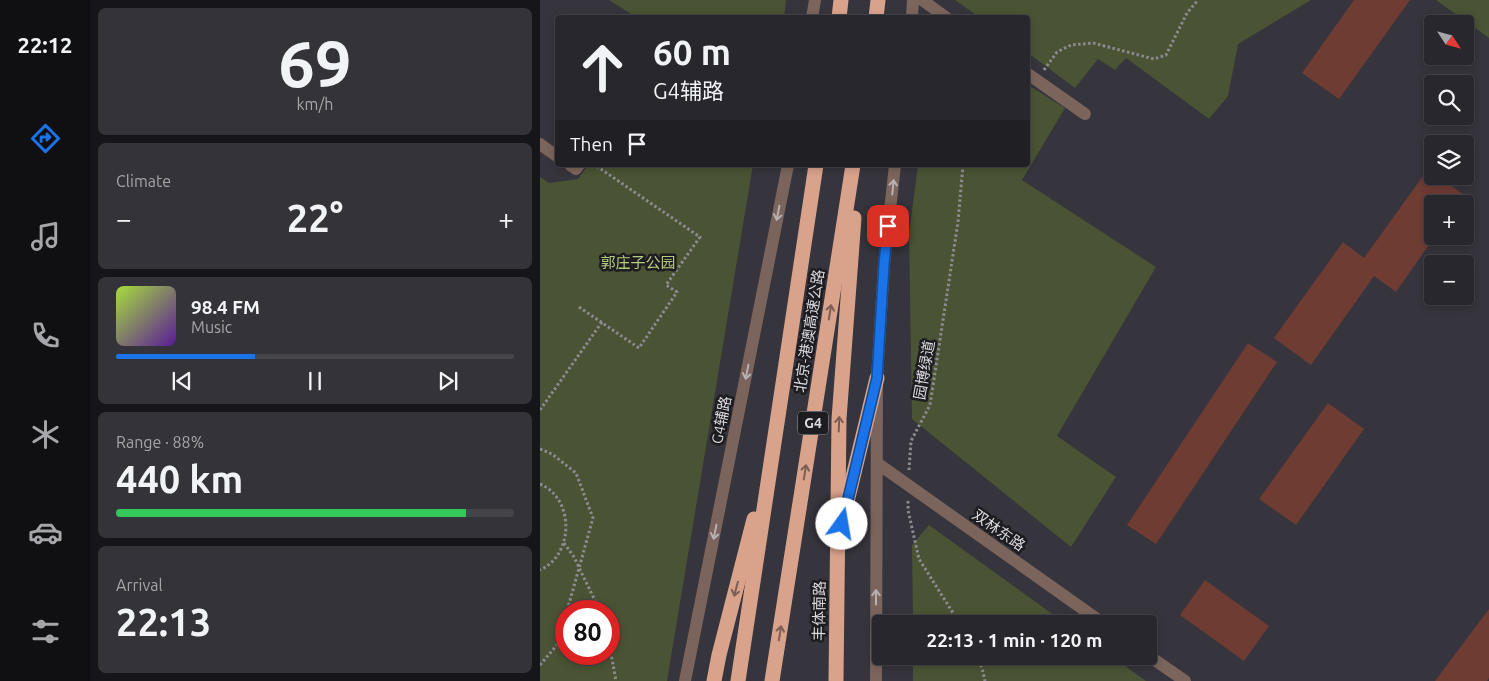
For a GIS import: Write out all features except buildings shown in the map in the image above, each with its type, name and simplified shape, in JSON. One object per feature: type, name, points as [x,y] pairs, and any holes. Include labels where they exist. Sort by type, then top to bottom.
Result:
[{"type":"highway","points":[[839,15],[841,0]]},
{"type":"highway","points":[[876,15],[878,0]]},
{"type":"highway","name":"北京-港澳高速公路","points":[[738,681],[816,167]]},
{"type":"highway","name":"北京-港澳高速公路","points":[[772,681],[853,167]]},
{"type":"highway","points":[[838,542],[839,420],[858,167]]},
{"type":"highway","points":[[838,542],[877,378]]},
{"type":"highway","points":[[714,681],[718,655],[775,440]]},
{"type":"highway","name":"丰体南路","points":[[836,681],[838,542]]},
{"type":"street","points":[[812,15],[815,0]]},
{"type":"street","points":[[912,15],[914,0]]},
{"type":"street","points":[[922,0],[943,15]]},
{"type":"street","points":[[1032,77],[1085,114]]},
{"type":"street","points":[[540,144],[555,154]]},
{"type":"street","name":"G4辅路","points":[[686,681],[788,167]]},
{"type":"street","points":[[876,681],[877,378],[884,264],[895,167]]},
{"type":"street","name":"双林东路","points":[[877,463],[1091,615]]},
{"type":"street","points":[[1157,662],[1184,681]]},
{"type":"path","points":[[1032,77],[1057,52],[1071,45],[1093,44],[1154,59],[1166,55],[1187,13],[1198,0]]},
{"type":"path","points":[[579,307],[639,348],[678,292],[666,285],[700,237],[598,167]]},
{"type":"path","name":"园博绿道","points":[[954,615],[920,559],[908,510],[908,485],[912,440],[930,405],[958,222],[963,167]]},
{"type":"path","points":[[540,410],[602,322]]},
{"type":"path","points":[[540,449],[552,454],[576,473],[593,518],[571,600]]},
{"type":"path","points":[[540,484],[545,486],[556,497],[564,511],[567,527],[564,543],[556,557],[540,570]]},
{"type":"path","points":[[564,543],[580,568],[595,600]]},
{"type":"path","points":[[540,665],[555,647]]},
{"type":"path","points":[[613,665],[616,681]]},
{"type":"path","points":[[979,665],[985,681]]},
{"type":"green space","points":[[609,0],[786,0],[784,15],[633,15]]},
{"type":"green space","points":[[955,0],[1311,0],[1238,44],[1228,96],[1209,119],[1126,58],[1115,70],[1098,59],[1075,88],[1030,54],[1030,15],[976,15]]},
{"type":"green space","points":[[1436,0],[1489,0],[1489,38],[1474,27],[1474,15],[1457,15]]},
{"type":"green space","points":[[1030,86],[1065,108],[1030,167]]},
{"type":"green space","name":"郭庄子公园","points":[[587,167],[753,167],[667,681],[540,681],[540,177],[549,183],[578,179]]},
{"type":"green space","points":[[918,167],[1030,167],[1022,180],[1156,267],[1057,436],[1116,477],[1071,547],[912,419],[909,234]]},
{"type":"green space","points":[[929,525],[1054,615],[913,615],[912,545]]},
{"type":"green space","points":[[913,665],[1124,665],[1146,681],[913,681]]},
{"type":"route","points":[[842,524],[877,378],[888,226]]}]
